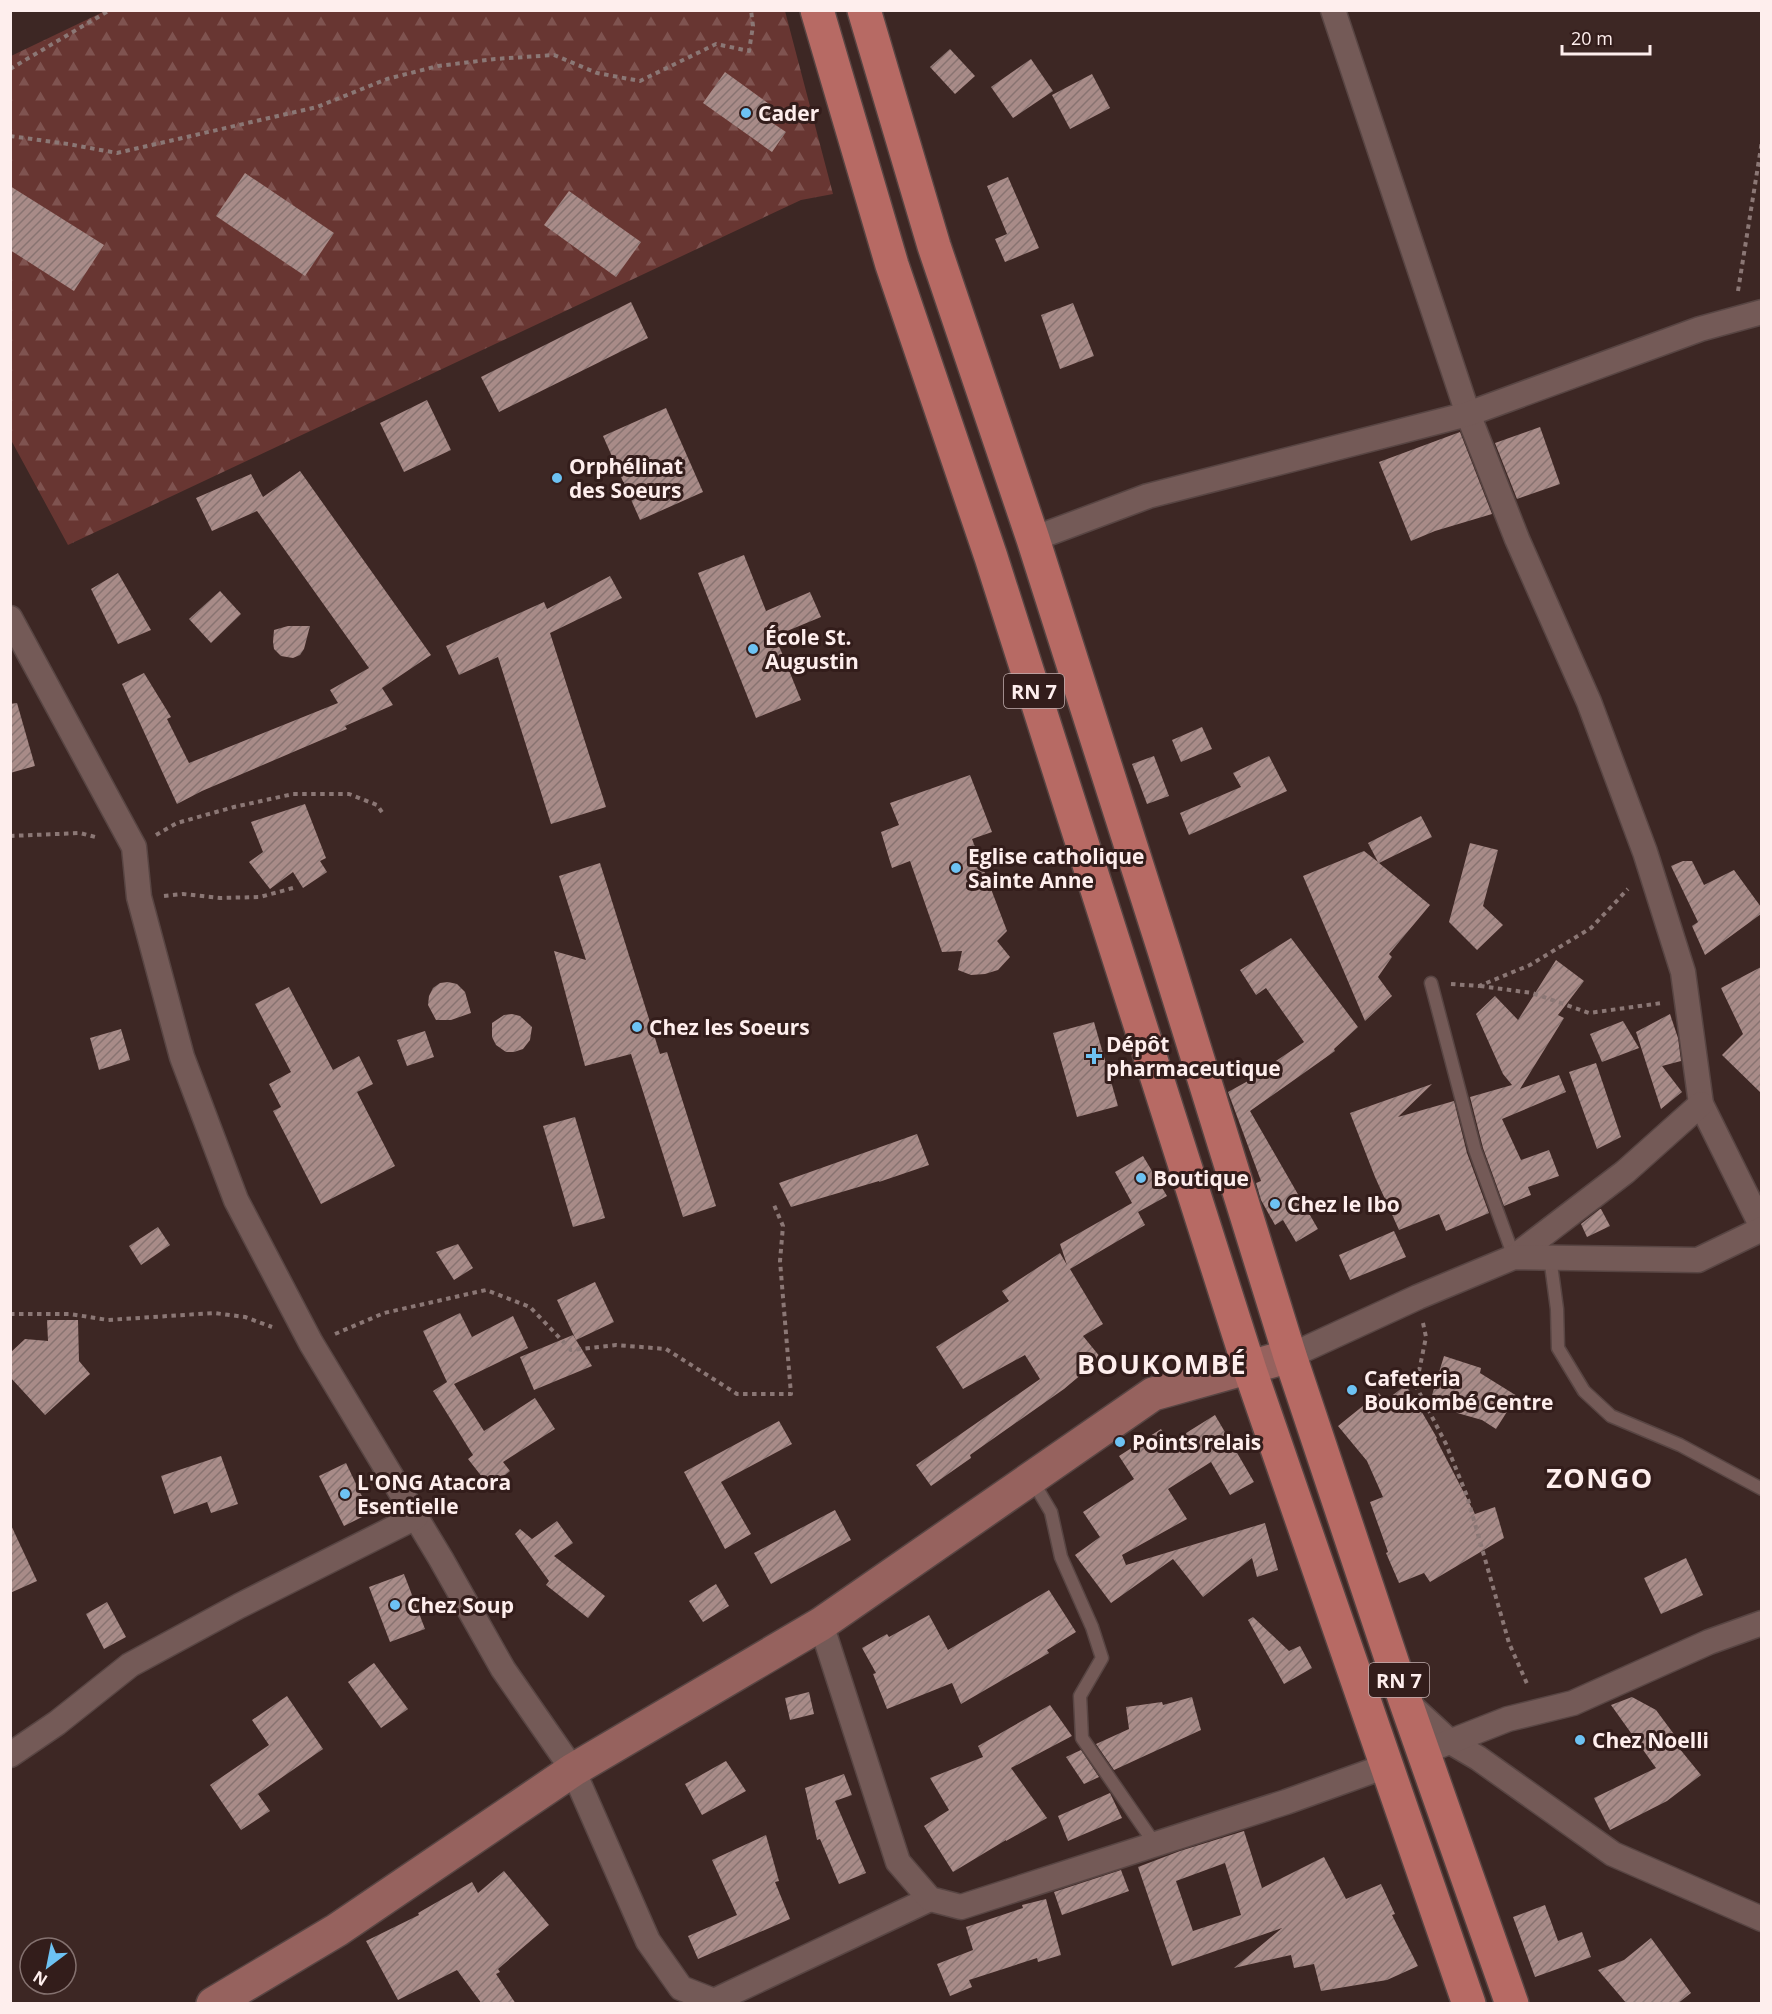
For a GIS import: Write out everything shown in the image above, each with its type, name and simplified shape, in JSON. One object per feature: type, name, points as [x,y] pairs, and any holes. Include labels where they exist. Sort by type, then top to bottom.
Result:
[{"type":"main road","name":"RN 7","points":[[816,10],[892,265],[991,557],[1249,1367],[1469,2004]]},
{"type":"main road","name":"RN 7","points":[[864,10],[934,246],[1033,539],[1290,1356],[1405,1700],[1436,1747],[1512,2004]]},
{"type":"main road","points":[[213,2004],[337,1930],[573,1770],[821,1624],[1153,1394],[1290,1356]]},
{"type":"street","points":[[1333,10],[1468,414],[1517,539],[1589,702],[1649,866],[1683,972],[1701,1104],[1761,1228],[1698,1260],[1514,1257]]},
{"type":"street","points":[[1033,539],[1148,496],[1468,414],[1700,329],[1761,312]]},
{"type":"street","points":[[10,618],[134,847],[139,897],[182,1058],[236,1200],[311,1343],[441,1559],[504,1669],[573,1770],[648,1941],[681,1988],[714,2001],[930,1899]]},
{"type":"street","points":[[1290,1356],[1418,1297],[1514,1257],[1625,1172],[1701,1104]]},
{"type":"street","points":[[10,1755],[57,1723],[130,1665],[239,1606],[416,1517]]},
{"type":"street","points":[[1436,1747],[1508,1719],[1574,1703],[1709,1642],[1761,1623]]},
{"type":"street","points":[[821,1624],[898,1862],[930,1899],[961,1907],[1286,1802],[1386,1766]]},
{"type":"street","points":[[1436,1747],[1478,1758],[1613,1854],[1761,1919]]},
{"type":"lane","points":[[1431,982],[1475,1150],[1514,1257]]},
{"type":"lane","points":[[1550,1257],[1557,1309],[1558,1348],[1584,1391],[1611,1416],[1680,1445],[1761,1489]]},
{"type":"lane","points":[[1030,1478],[1051,1512],[1061,1557],[1092,1627],[1101,1658],[1080,1696],[1082,1738],[1155,1844]]},
{"type":"path","points":[[10,69],[110,10]]},
{"type":"path","points":[[10,136],[117,153],[317,107],[397,76],[438,66],[495,59],[555,55],[597,73],[640,81],[717,44],[749,51],[753,26],[751,10]]},
{"type":"path","points":[[1734,320],[1761,141]]},
{"type":"path","points":[[10,836],[80,832],[134,847],[177,824],[234,807],[293,794],[349,794],[377,805],[384,814]]},
{"type":"path","points":[[1479,986],[1530,965],[1591,928],[1649,866]]},
{"type":"path","points":[[139,897],[183,894],[220,898],[260,897],[293,888]]},
{"type":"path","points":[[1431,982],[1532,993],[1588,1013],[1643,1004],[1687,1001]]},
{"type":"path","points":[[10,1314],[70,1314],[108,1320],[214,1313],[245,1317],[311,1343],[384,1314],[486,1290],[530,1306],[571,1350],[616,1345],[666,1349],[737,1394],[791,1394],[780,1261],[783,1226],[774,1205]]},
{"type":"path","points":[[1418,1297],[1426,1337],[1416,1386],[1446,1444],[1467,1496],[1509,1643],[1540,1711]]},
{"type":"green space","points":[[105,11],[785,11],[833,194],[801,200],[68,545],[11,440],[11,56]]},
{"type":"building","points":[[950,49],[975,76],[955,94],[930,67]]},
{"type":"building","points":[[1031,59],[1053,91],[1013,118],[991,87]]},
{"type":"building","points":[[725,72],[776,109],[768,120],[786,132],[772,152],[703,103]]},
{"type":"building","points":[[1092,74],[1110,108],[1070,129],[1052,95]]},
{"type":"building","points":[[245,173],[334,233],[305,276],[216,216]]},
{"type":"building","points":[[1008,177],[1039,248],[1005,262],[995,239],[1007,234],[987,186]]},
{"type":"building","points":[[10,186],[104,245],[74,291],[10,250]]},
{"type":"building","points":[[569,191],[641,242],[616,277],[544,225]]},
{"type":"building","points":[[631,302],[648,338],[499,412],[481,377]]},
{"type":"building","points":[[1073,303],[1094,356],[1060,369],[1041,315]]},
{"type":"building","points":[[427,400],[451,450],[404,472],[380,423]]},
{"type":"building","points":[[666,408],[703,492],[640,520],[603,436]]},
{"type":"building","points":[[1540,427],[1560,484],[1517,499],[1495,443]]},
{"type":"building","points":[[1460,432],[1492,514],[1435,531],[1411,541],[1379,462]]},
{"type":"building","points":[[300,471],[431,655],[382,688],[393,705],[345,726],[347,729],[202,791],[177,804],[122,684],[144,673],[171,717],[167,719],[189,763],[338,703],[330,690],[369,668],[257,511],[212,531],[196,498],[251,474],[263,497]]},
{"type":"building","points":[[744,555],[766,611],[810,592],[821,617],[775,636],[801,700],[756,718],[698,573]]},
{"type":"building","points":[[118,573],[151,630],[118,644],[91,589]]},
{"type":"building","points":[[610,576],[622,598],[550,633],[606,807],[551,824],[498,657],[459,675],[446,646],[544,602],[547,609]]},
{"type":"building","points":[[220,591],[241,614],[211,643],[189,619]]},
{"type":"building","points":[[288,626],[310,626],[304,649],[300,655],[293,658],[281,656],[274,649],[274,630]]},
{"type":"building","points":[[17,703],[35,766],[10,773],[10,704]]},
{"type":"building","points":[[1202,727],[1212,749],[1181,762],[1172,740]]},
{"type":"building","points":[[1154,756],[1169,796],[1147,804],[1132,764]]},
{"type":"building","points":[[1269,756],[1287,791],[1189,835],[1180,813],[1241,787],[1233,773]]},
{"type":"building","points":[[970,775],[992,832],[972,839],[1007,931],[997,941],[1010,957],[998,970],[971,975],[958,970],[962,951],[942,952],[910,861],[892,868],[881,832],[899,825],[890,803]]},
{"type":"building","points":[[305,804],[326,858],[320,861],[327,872],[303,888],[293,872],[270,889],[249,862],[263,852],[251,822]]},
{"type":"building","points":[[1421,816],[1432,837],[1379,863],[1430,905],[1389,954],[1392,957],[1378,977],[1392,996],[1365,1021],[1303,876],[1364,851],[1378,862],[1368,843]]},
{"type":"building","points":[[1470,843],[1498,850],[1483,906],[1503,925],[1477,950],[1449,922]]},
{"type":"building","points":[[1683,861],[1692,861],[1704,885],[1734,870],[1761,907],[1761,914],[1705,955],[1692,926],[1698,922],[1671,866]]},
{"type":"building","points":[[600,863],[660,1054],[667,1052],[716,1206],[683,1217],[631,1054],[585,1066],[554,951],[586,960],[559,876]]},
{"type":"building","points":[[1291,938],[1358,1027],[1334,1049],[1335,1051],[1250,1111],[1318,1229],[1296,1242],[1283,1220],[1275,1225],[1261,1200],[1256,1183],[1261,1181],[1228,1092],[1275,1066],[1273,1063],[1304,1042],[1266,988],[1256,995],[1240,970]]},
{"type":"building","points":[[1556,960],[1584,981],[1558,1015],[1564,1018],[1520,1089],[1559,1075],[1566,1092],[1502,1119],[1521,1160],[1549,1150],[1559,1176],[1528,1187],[1531,1195],[1504,1206],[1483,1148],[1470,1097],[1512,1085],[1503,1074],[1476,1014],[1495,996],[1518,1020]]},
{"type":"building","points":[[1761,967],[1761,1093],[1722,1055],[1743,1034],[1721,988]]},
{"type":"building","points":[[440,983],[457,984],[465,992],[471,1013],[451,1020],[436,1020],[428,1005],[429,996],[433,988]]},
{"type":"building","points":[[289,987],[333,1070],[359,1056],[373,1084],[357,1092],[395,1166],[321,1204],[273,1111],[281,1107],[269,1084],[291,1072],[255,1004]]},
{"type":"building","points":[[1670,1014],[1678,1038],[1681,1061],[1662,1066],[1682,1092],[1661,1109],[1636,1032]]},
{"type":"building","points":[[504,1015],[520,1016],[532,1027],[530,1040],[523,1049],[506,1052],[496,1045],[492,1037],[492,1023]]},
{"type":"building","points":[[1623,1021],[1639,1048],[1602,1062],[1590,1034]]},
{"type":"building","points":[[1094,1022],[1118,1106],[1077,1117],[1053,1033]]},
{"type":"building","points":[[121,1029],[130,1060],[99,1070],[90,1038]]},
{"type":"building","points":[[425,1031],[434,1057],[407,1066],[397,1040]]},
{"type":"building","points":[[1596,1063],[1621,1137],[1597,1149],[1569,1072]]},
{"type":"building","points":[[1432,1084],[1398,1117],[1454,1101],[1467,1153],[1489,1213],[1446,1231],[1439,1214],[1399,1230],[1350,1113]]},
{"type":"building","points":[[575,1117],[605,1218],[573,1227],[543,1126]]},
{"type":"building","points":[[917,1134],[929,1165],[791,1207],[779,1183]]},
{"type":"building","points":[[1143,1156],[1167,1196],[1138,1212],[1145,1225],[1070,1269],[1103,1324],[1083,1336],[1101,1358],[1064,1389],[970,1455],[971,1458],[931,1486],[916,1465],[1040,1379],[1025,1355],[963,1389],[936,1347],[1009,1301],[1002,1291],[1060,1253],[1067,1265],[1060,1244],[1132,1203],[1115,1172]]},
{"type":"building","points":[[1600,1209],[1610,1226],[1587,1237],[1581,1224]]},
{"type":"building","points":[[158,1227],[170,1245],[141,1265],[129,1246]]},
{"type":"building","points":[[1394,1231],[1406,1257],[1350,1280],[1339,1255]]},
{"type":"building","points":[[458,1244],[473,1268],[454,1280],[436,1252]]},
{"type":"building","points":[[595,1282],[614,1322],[576,1340],[557,1300]]},
{"type":"building","points":[[460,1313],[472,1337],[513,1316],[528,1348],[454,1384],[484,1431],[535,1398],[555,1429],[503,1462],[510,1471],[490,1487],[468,1459],[473,1455],[433,1391],[447,1382],[423,1331]]},
{"type":"building","points":[[47,1320],[78,1320],[79,1361],[90,1374],[45,1415],[10,1377],[10,1353],[25,1339],[48,1341]]},
{"type":"building","points":[[573,1335],[592,1366],[534,1390],[520,1357]]},
{"type":"building","points":[[1444,1356],[1481,1368],[1480,1373],[1517,1396],[1496,1429],[1482,1420],[1429,1405]]},
{"type":"building","points":[[1406,1385],[1437,1438],[1475,1514],[1495,1507],[1504,1538],[1430,1582],[1424,1573],[1399,1583],[1386,1553],[1388,1552],[1370,1502],[1383,1497],[1367,1461],[1338,1426],[1379,1393],[1385,1401]]},
{"type":"building","points":[[1215,1415],[1254,1482],[1230,1495],[1211,1462],[1168,1489],[1187,1519],[1122,1555],[1126,1565],[1265,1523],[1278,1570],[1257,1577],[1252,1558],[1203,1597],[1173,1559],[1111,1603],[1075,1555],[1100,1537],[1083,1512],[1134,1479],[1119,1456],[1161,1429],[1170,1443]]},
{"type":"building","points":[[779,1421],[792,1444],[721,1482],[751,1534],[725,1549],[684,1472]]},
{"type":"building","points":[[221,1456],[238,1504],[211,1513],[207,1502],[174,1514],[161,1476]]},
{"type":"building","name":"L'ONG Atacora Esentielle","points":[[346,1463],[370,1513],[344,1526],[319,1476]]},
{"type":"building","points":[[835,1510],[851,1540],[771,1584],[754,1553]]},
{"type":"building","points":[[557,1521],[573,1543],[554,1556],[605,1596],[588,1618],[546,1585],[549,1581],[515,1534],[520,1529],[532,1539]]},
{"type":"building","points":[[10,1523],[37,1581],[10,1593]]},
{"type":"building","points":[[1686,1558],[1703,1595],[1661,1614],[1644,1578]]},
{"type":"building","points":[[404,1574],[425,1629],[390,1642],[369,1587]]},
{"type":"building","points":[[716,1584],[729,1606],[703,1622],[689,1601]]},
{"type":"building","points":[[1049,1590],[1076,1632],[1047,1650],[1049,1653],[961,1704],[952,1683],[887,1709],[873,1674],[876,1673],[862,1648],[887,1634],[889,1637],[929,1615],[948,1650]]},
{"type":"building","points":[[107,1602],[126,1637],[104,1649],[86,1614]]},
{"type":"building","points":[[1253,1617],[1289,1651],[1300,1646],[1312,1668],[1284,1684],[1248,1620]]},
{"type":"building","points":[[374,1663],[408,1709],[381,1728],[348,1682]]},
{"type":"building","points":[[809,1692],[814,1714],[790,1720],[785,1698]]},
{"type":"building","points":[[287,1696],[323,1749],[258,1794],[270,1811],[241,1830],[210,1785],[269,1745],[252,1720]]},
{"type":"building","points":[[1192,1697],[1201,1730],[1114,1770],[1096,1744],[1129,1729],[1126,1707],[1162,1702],[1163,1705]]},
{"type":"building","points":[[1632,1697],[1656,1710],[1682,1745],[1679,1748],[1701,1775],[1667,1801],[1610,1830],[1594,1798],[1656,1768],[1611,1705]]},
{"type":"building","points":[[1050,1705],[1072,1736],[1011,1768],[1047,1818],[953,1872],[924,1826],[949,1810],[930,1778],[983,1757],[978,1746]]},
{"type":"building","points":[[1081,1750],[1099,1777],[1084,1784],[1066,1757]]},
{"type":"building","points":[[726,1761],[746,1791],[702,1815],[685,1784]]},
{"type":"building","points":[[844,1774],[852,1795],[835,1801],[866,1873],[839,1884],[820,1839],[817,1840],[805,1788]]},
{"type":"building","points":[[1110,1793],[1122,1818],[1068,1841],[1058,1816]]},
{"type":"building","points":[[1244,1831],[1262,1888],[1324,1857],[1346,1899],[1381,1884],[1395,1914],[1392,1915],[1418,1966],[1387,1980],[1321,1991],[1314,1964],[1294,1968],[1291,1955],[1234,1968],[1282,1928],[1172,1966],[1138,1867]],"holes":[[[1225,1863],[1241,1915],[1193,1931],[1176,1881]]]},
{"type":"building","points":[[766,1835],[779,1881],[775,1882],[790,1919],[698,1959],[688,1936],[737,1915],[712,1860]]},
{"type":"building","points":[[1121,1870],[1129,1891],[1062,1915],[1054,1892]]},
{"type":"building","points":[[504,1871],[549,1925],[498,1969],[500,1972],[496,1974],[516,2004],[482,2004],[457,1970],[398,2000],[366,1941],[419,1915],[418,1913],[472,1882],[478,1893]]},
{"type":"building","points":[[1046,1899],[1061,1955],[1038,1962],[1037,1958],[969,1980],[972,1987],[950,1996],[937,1964],[973,1950],[966,1927],[1023,1908],[1022,1905]]},
{"type":"building","points":[[1545,1905],[1558,1941],[1582,1932],[1591,1957],[1535,1977],[1513,1917]]},
{"type":"building","points":[[1651,1938],[1691,1993],[1677,2004],[1627,2004],[1598,1970],[1624,1960]]},
{"type":"place","name":"Cader","points":[[746,113]]},
{"type":"place","name":"Orphélinat des Soeurs","points":[[557,478]]},
{"type":"place","name":"École St. Augustin","points":[[753,649]]},
{"type":"place","name":"Eglise catholique Sainte Anne","points":[[956,868]]},
{"type":"place","name":"Chez les Soeurs","points":[[637,1027]]},
{"type":"place","name":"Dépôt pharmaceutique","points":[[1094,1056]]},
{"type":"place","name":"Boutique","points":[[1141,1178]]},
{"type":"place","name":"Chez le Ibo","points":[[1275,1204]]},
{"type":"place","name":"Cafeteria Boukombé Centre","points":[[1352,1390]]},
{"type":"place","name":"Points relais","points":[[1120,1442]]},
{"type":"place","name":"L'ONG Atacora Esentielle","points":[[345,1494]]},
{"type":"place","name":"Chez Soup","points":[[395,1605]]},
{"type":"place","name":"Chez Noelli","points":[[1580,1740]]},
{"type":"district","name":"BOUKOMBÉ","points":[[1162,1363]]},
{"type":"district","name":"ZONGO","points":[[1600,1477]]}]
